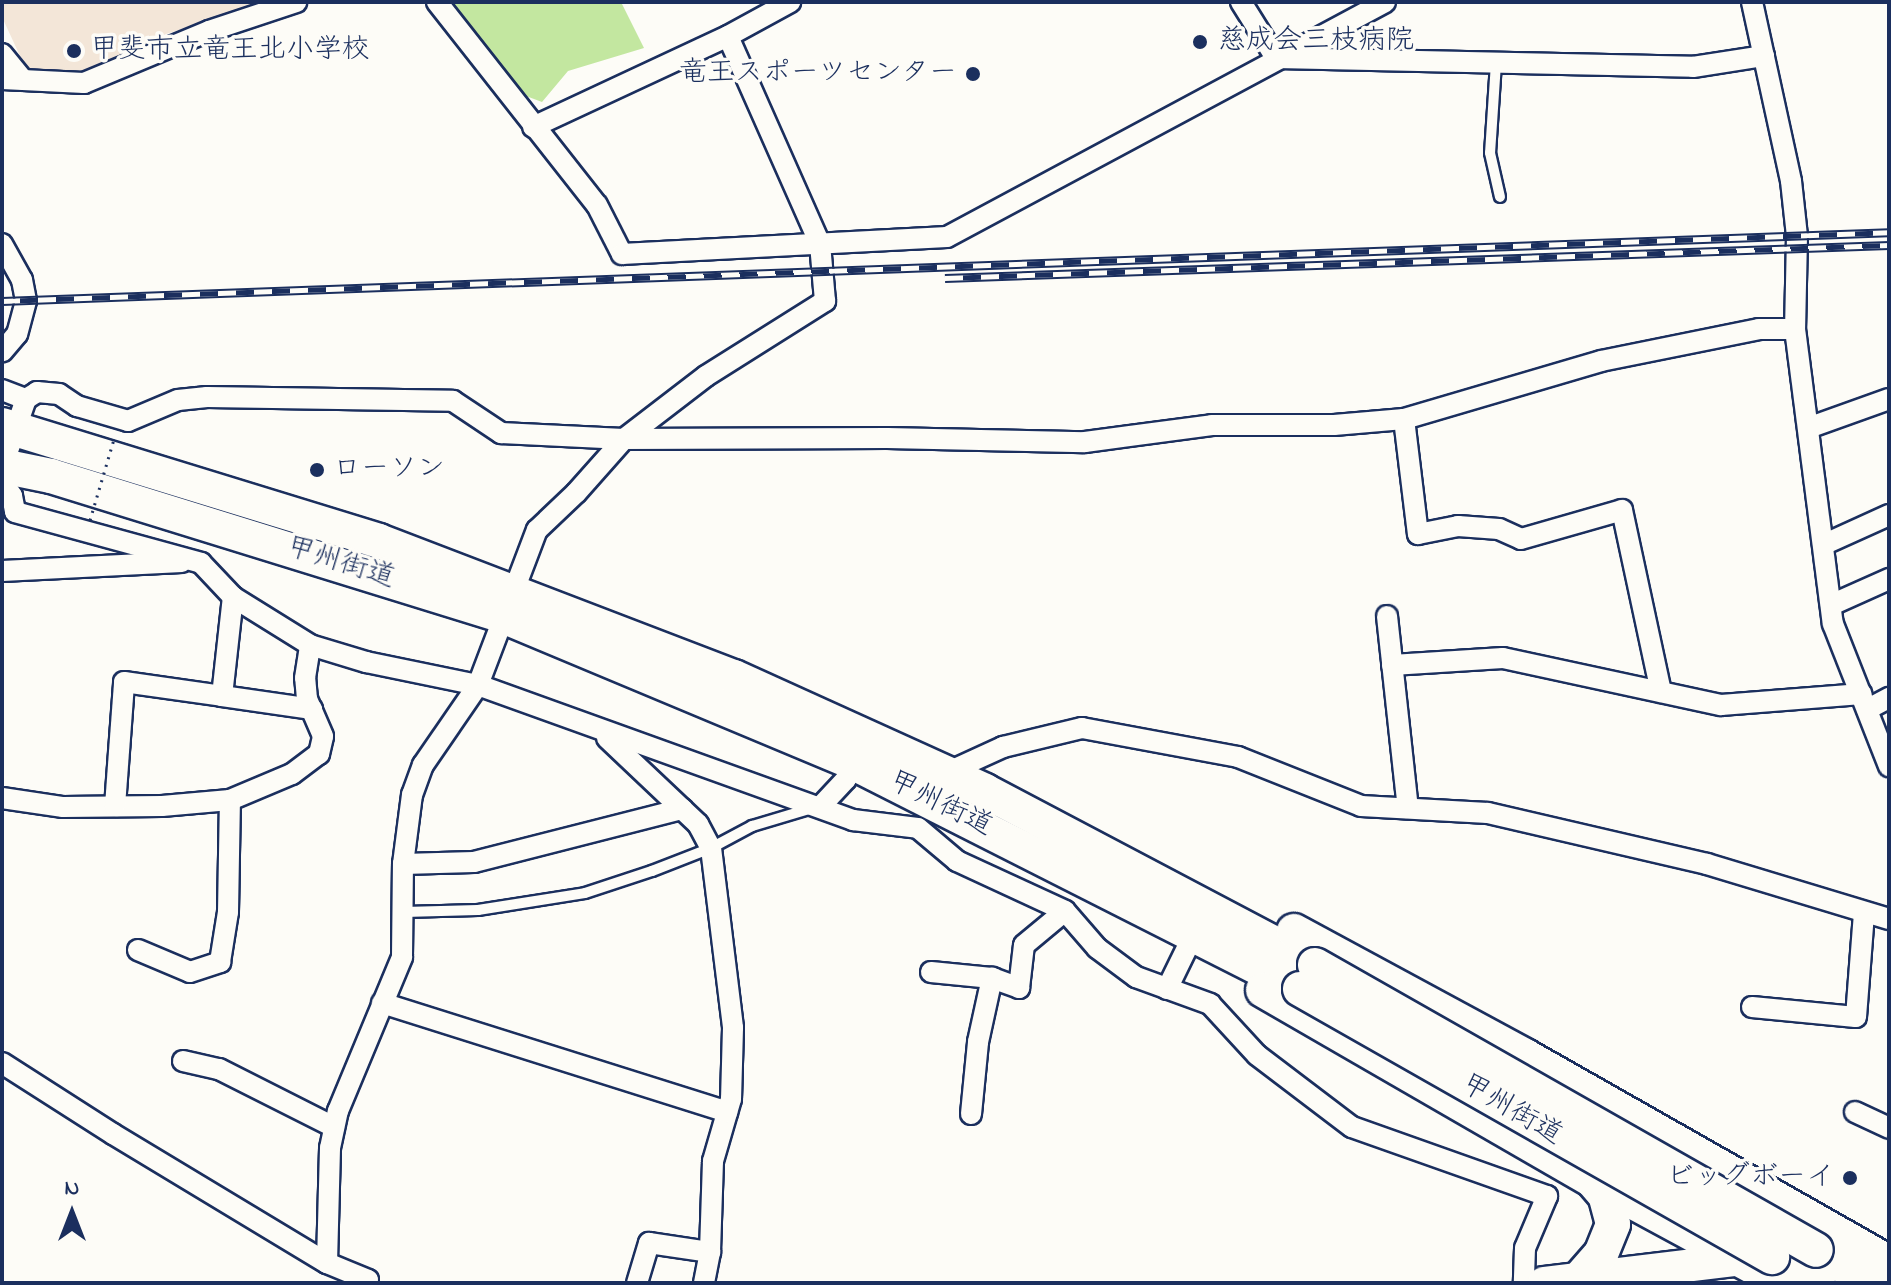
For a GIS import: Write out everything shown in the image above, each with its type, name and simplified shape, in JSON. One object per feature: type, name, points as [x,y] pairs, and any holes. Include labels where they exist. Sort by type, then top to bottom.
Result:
[{"type":"highway","name":"甲州街道","points":[[14,417],[379,541],[507,604],[852,762],[1307,977],[1873,1283]]},
{"type":"highway","name":"甲州街道","points":[[4,478],[51,476],[507,604],[734,677],[985,791],[1307,977],[1818,1283]]},
{"type":"highway","name":"甲州街道","points":[[985,791],[1065,811],[1512,1049],[1889,1263]]},
{"type":"highway","points":[[920,795],[990,847],[1188,946],[1591,1179],[1741,1259],[1773,1281]]},
{"type":"highway","points":[[1579,1279],[1601,1254],[1613,1224],[1605,1195],[1591,1179]]},
{"type":"highway","points":[[1741,1259],[1889,1237]]},
{"type":"main road","points":[[1544,1283],[1741,1259]]},
{"type":"street","points":[[2,79],[84,83],[209,31],[296,2]]},
{"type":"street","points":[[437,2],[597,205],[622,254],[947,237],[1385,2]]},
{"type":"street","points":[[533,127],[728,36],[790,2]]},
{"type":"street","points":[[1241,2],[1276,58]]},
{"type":"street","points":[[1752,2],[1791,181],[1797,236],[1795,329],[1833,624],[1889,766]]},
{"type":"street","points":[[327,1263],[330,1148],[334,1127],[354,1066],[402,957],[403,864],[412,795],[423,765],[478,685],[537,530],[576,493],[624,439],[706,376],[825,301],[820,244],[728,36]]},
{"type":"street","points":[[2,54],[23,80]]},
{"type":"street","points":[[1276,58],[1693,67],[1764,56]]},
{"type":"street","points":[[2,244],[22,280],[26,301],[17,334],[2,352]]},
{"type":"street","points":[[14,417],[37,392],[59,394],[77,406],[128,421],[178,400],[207,397],[453,401],[501,433],[624,439],[887,438],[1085,442],[1212,425],[1334,425],[1404,419],[1601,361],[1759,329],[1795,329]]},
{"type":"street","points":[[2,390],[14,417],[4,478],[15,512],[196,561],[233,597],[310,645],[366,662],[478,685],[853,820],[918,828],[957,861],[1065,911],[1097,948],[1136,977],[1210,1004],[1257,1055],[1352,1127],[1547,1196],[1525,1248],[1524,1283]]},
{"type":"street","points":[[1808,428],[1889,399]]},
{"type":"street","points":[[1404,419],[1418,534],[1458,526],[1499,529],[1521,539],[1622,510],[1661,692]]},
{"type":"street","points":[[1825,544],[1889,515]]},
{"type":"street","points":[[2,571],[196,561]]},
{"type":"street","points":[[1831,605],[1889,579]]},
{"type":"street","points":[[222,696],[233,597]]},
{"type":"street","points":[[1387,616],[1408,808]]},
{"type":"street","points":[[2,798],[63,807],[230,800],[292,774],[319,754],[323,736],[307,699],[305,678],[310,645]]},
{"type":"street","points":[[1392,665],[1503,658],[1721,705],[1865,702],[1889,698]]},
{"type":"street","points":[[115,806],[124,682],[312,709]]},
{"type":"street","points":[[946,773],[1003,747],[1082,728],[1238,757],[1361,806],[1503,816],[1707,864],[1864,914],[1889,919]]},
{"type":"street","points":[[599,730],[698,824],[711,848],[733,1028],[731,1099],[713,1161],[710,1252],[704,1283]]},
{"type":"street","points":[[820,807],[846,779],[852,762]]},
{"type":"street","points":[[138,950],[190,972],[220,962],[228,912],[230,800]]},
{"type":"street","points":[[403,864],[474,862],[682,809]]},
{"type":"street","points":[[931,972],[992,978],[1019,988],[1024,945],[1065,911]]},
{"type":"street","points":[[1752,1007],[1856,1017],[1864,914]]},
{"type":"street","points":[[1167,989],[1188,946]]},
{"type":"street","points":[[971,1114],[978,1042],[992,978]]},
{"type":"street","points":[[382,1003],[727,1112]]},
{"type":"street","points":[[183,1061],[219,1069],[334,1127]]},
{"type":"street","points":[[2,1063],[327,1263],[370,1282]]},
{"type":"street","points":[[1855,1112],[1889,1128]]},
{"type":"street","points":[[637,1283],[649,1243],[710,1252]]},
{"type":"lane","points":[[1496,63],[1490,153],[1500,197]]},
{"type":"lane","points":[[404,912],[478,910],[585,893],[711,848],[752,826],[820,807]]},
{"type":"path","points":[[90,520],[114,439]]},
{"type":"shaded area","name":"甲斐市立竜王北小学校","points":[[2,2],[270,2],[166,34],[76,77],[26,69],[2,17]]},
{"type":"green space","points":[[448,2],[621,2],[644,48],[568,71],[542,102],[510,90]]},
{"type":"railway","points":[[2,301],[1889,232]]},
{"type":"railway","points":[[945,278],[1889,245]]},
{"type":"place","name":"慈成会三枝病院","points":[[1200,42]]},
{"type":"place","name":"甲斐市立竜王北小学校","points":[[74,51]]},
{"type":"place","name":"竜王スポーツセンター","points":[[973,74]]},
{"type":"place","name":"ローソン","points":[[317,470]]},
{"type":"place","name":"ビッグボーイ","points":[[1850,1178]]}]
